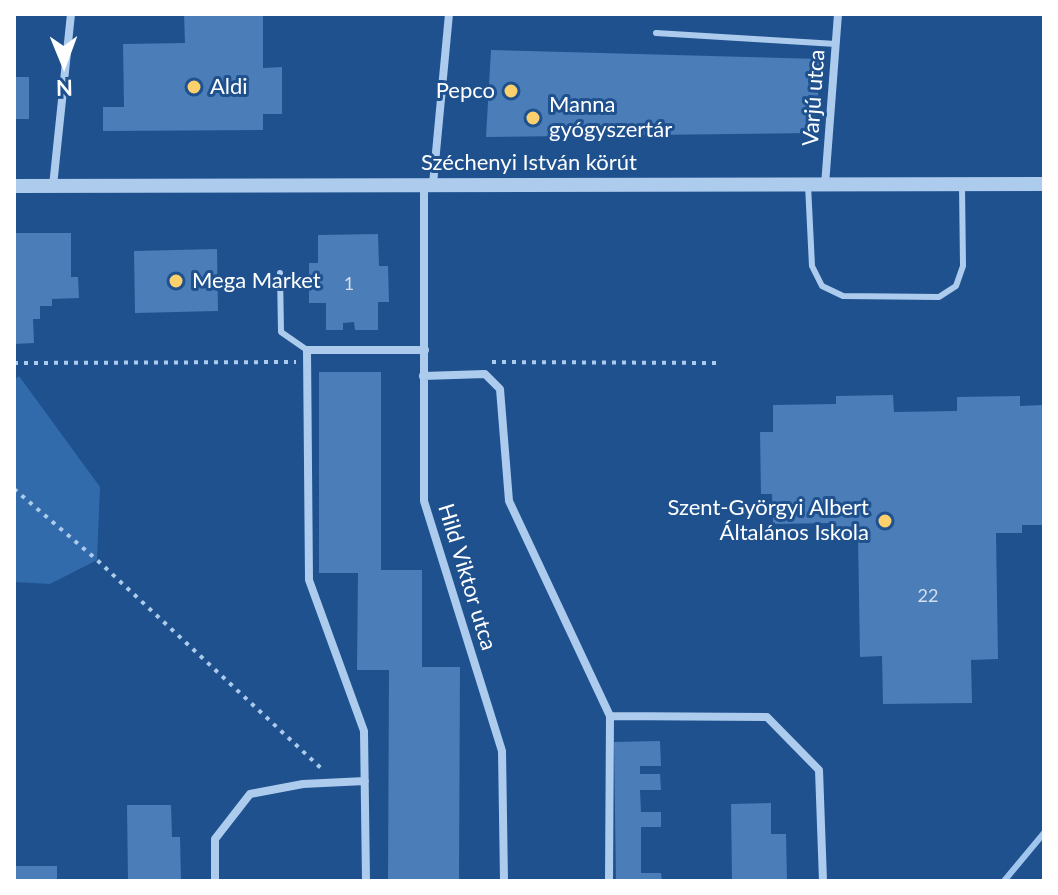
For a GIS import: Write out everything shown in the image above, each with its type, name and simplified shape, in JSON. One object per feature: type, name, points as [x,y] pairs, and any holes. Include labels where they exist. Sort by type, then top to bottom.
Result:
[{"type":"street","points":[[53,186],[71,14]]},
{"type":"street","name":"Hild Viktor utca","points":[[449,14],[428,184],[422,267],[424,501],[502,751],[504,881]]},
{"type":"street","name":"Varjú utca","points":[[825,185],[838,14]]},
{"type":"street","name":"Széchenyi István körút","points":[[14,186],[1044,184]]},
{"type":"street","points":[[366,881],[364,731],[309,580],[307,350],[425,350]]},
{"type":"street","points":[[423,376],[485,374],[500,389],[509,501],[610,716],[609,881]]},
{"type":"street","points":[[610,716],[767,717],[819,770],[823,881]]},
{"type":"street","points":[[215,881],[215,839],[250,794],[303,784],[365,781]]},
{"type":"lane","points":[[656,33],[836,44]]},
{"type":"lane","points":[[808,185],[812,266],[822,286],[843,296],[939,297],[956,286],[963,266],[962,184]]},
{"type":"lane","points":[[280,273],[281,332],[307,350]]},
{"type":"path","points":[[14,489],[97,560],[336,782]]},
{"type":"shaded area","points":[[19,376],[100,487],[97,560],[50,584],[14,582],[14,380]]},
{"type":"building","name":"Aldi","points":[[184,14],[263,14],[263,68],[282,67],[282,114],[263,114],[263,130],[103,131],[103,107],[124,107],[123,44],[185,43]]},
{"type":"building","points":[[491,50],[821,59],[815,133],[486,137]]},
{"type":"building","points":[[14,77],[29,77],[29,119],[14,119]]},
{"type":"building","points":[[14,233],[71,233],[71,277],[78,277],[79,298],[52,299],[52,306],[40,306],[40,319],[33,319],[34,343],[14,344]]},
{"type":"building","points":[[378,234],[379,266],[388,266],[389,302],[378,302],[378,330],[355,330],[354,322],[343,323],[343,330],[326,330],[326,303],[309,303],[309,263],[318,263],[318,235]]},
{"type":"building","name":"Mega Market","points":[[217,249],[218,311],[135,313],[134,251]]},
{"type":"building","points":[[319,372],[381,372],[381,570],[422,570],[422,667],[460,667],[459,881],[388,881],[389,670],[357,670],[358,573],[319,573]]},
{"type":"building","points":[[893,395],[894,412],[957,411],[957,397],[1020,396],[1020,406],[1044,405],[1044,525],[1022,525],[1022,533],[996,533],[998,659],[971,660],[972,703],[883,704],[882,656],[860,657],[858,535],[834,536],[833,523],[773,524],[772,494],[761,494],[760,432],[773,432],[773,405],[836,404],[836,396]]},
{"type":"building","points":[[660,741],[661,766],[640,766],[640,774],[660,774],[661,790],[640,790],[641,812],[661,812],[661,827],[641,827],[641,873],[661,873],[662,881],[616,881],[614,742]]},
{"type":"building","points":[[771,803],[771,834],[786,834],[787,881],[732,881],[731,804]]},
{"type":"building","points":[[127,805],[171,805],[172,837],[180,837],[181,881],[128,881]]},
{"type":"building","points":[[14,866],[57,866],[57,881],[14,881]]},
{"type":"waterway","points":[[1004,881],[1044,833]]},
{"type":"place","name":"Aldi","points":[[194,87]]},
{"type":"place","name":"Pepco","points":[[511,91]]},
{"type":"place","name":"Manna gyógyszertár","points":[[533,118]]},
{"type":"place","name":"Mega Market","points":[[176,281]]},
{"type":"place","name":"Szent-Györgyi Albert Általános Iskola","points":[[885,521]]}]
